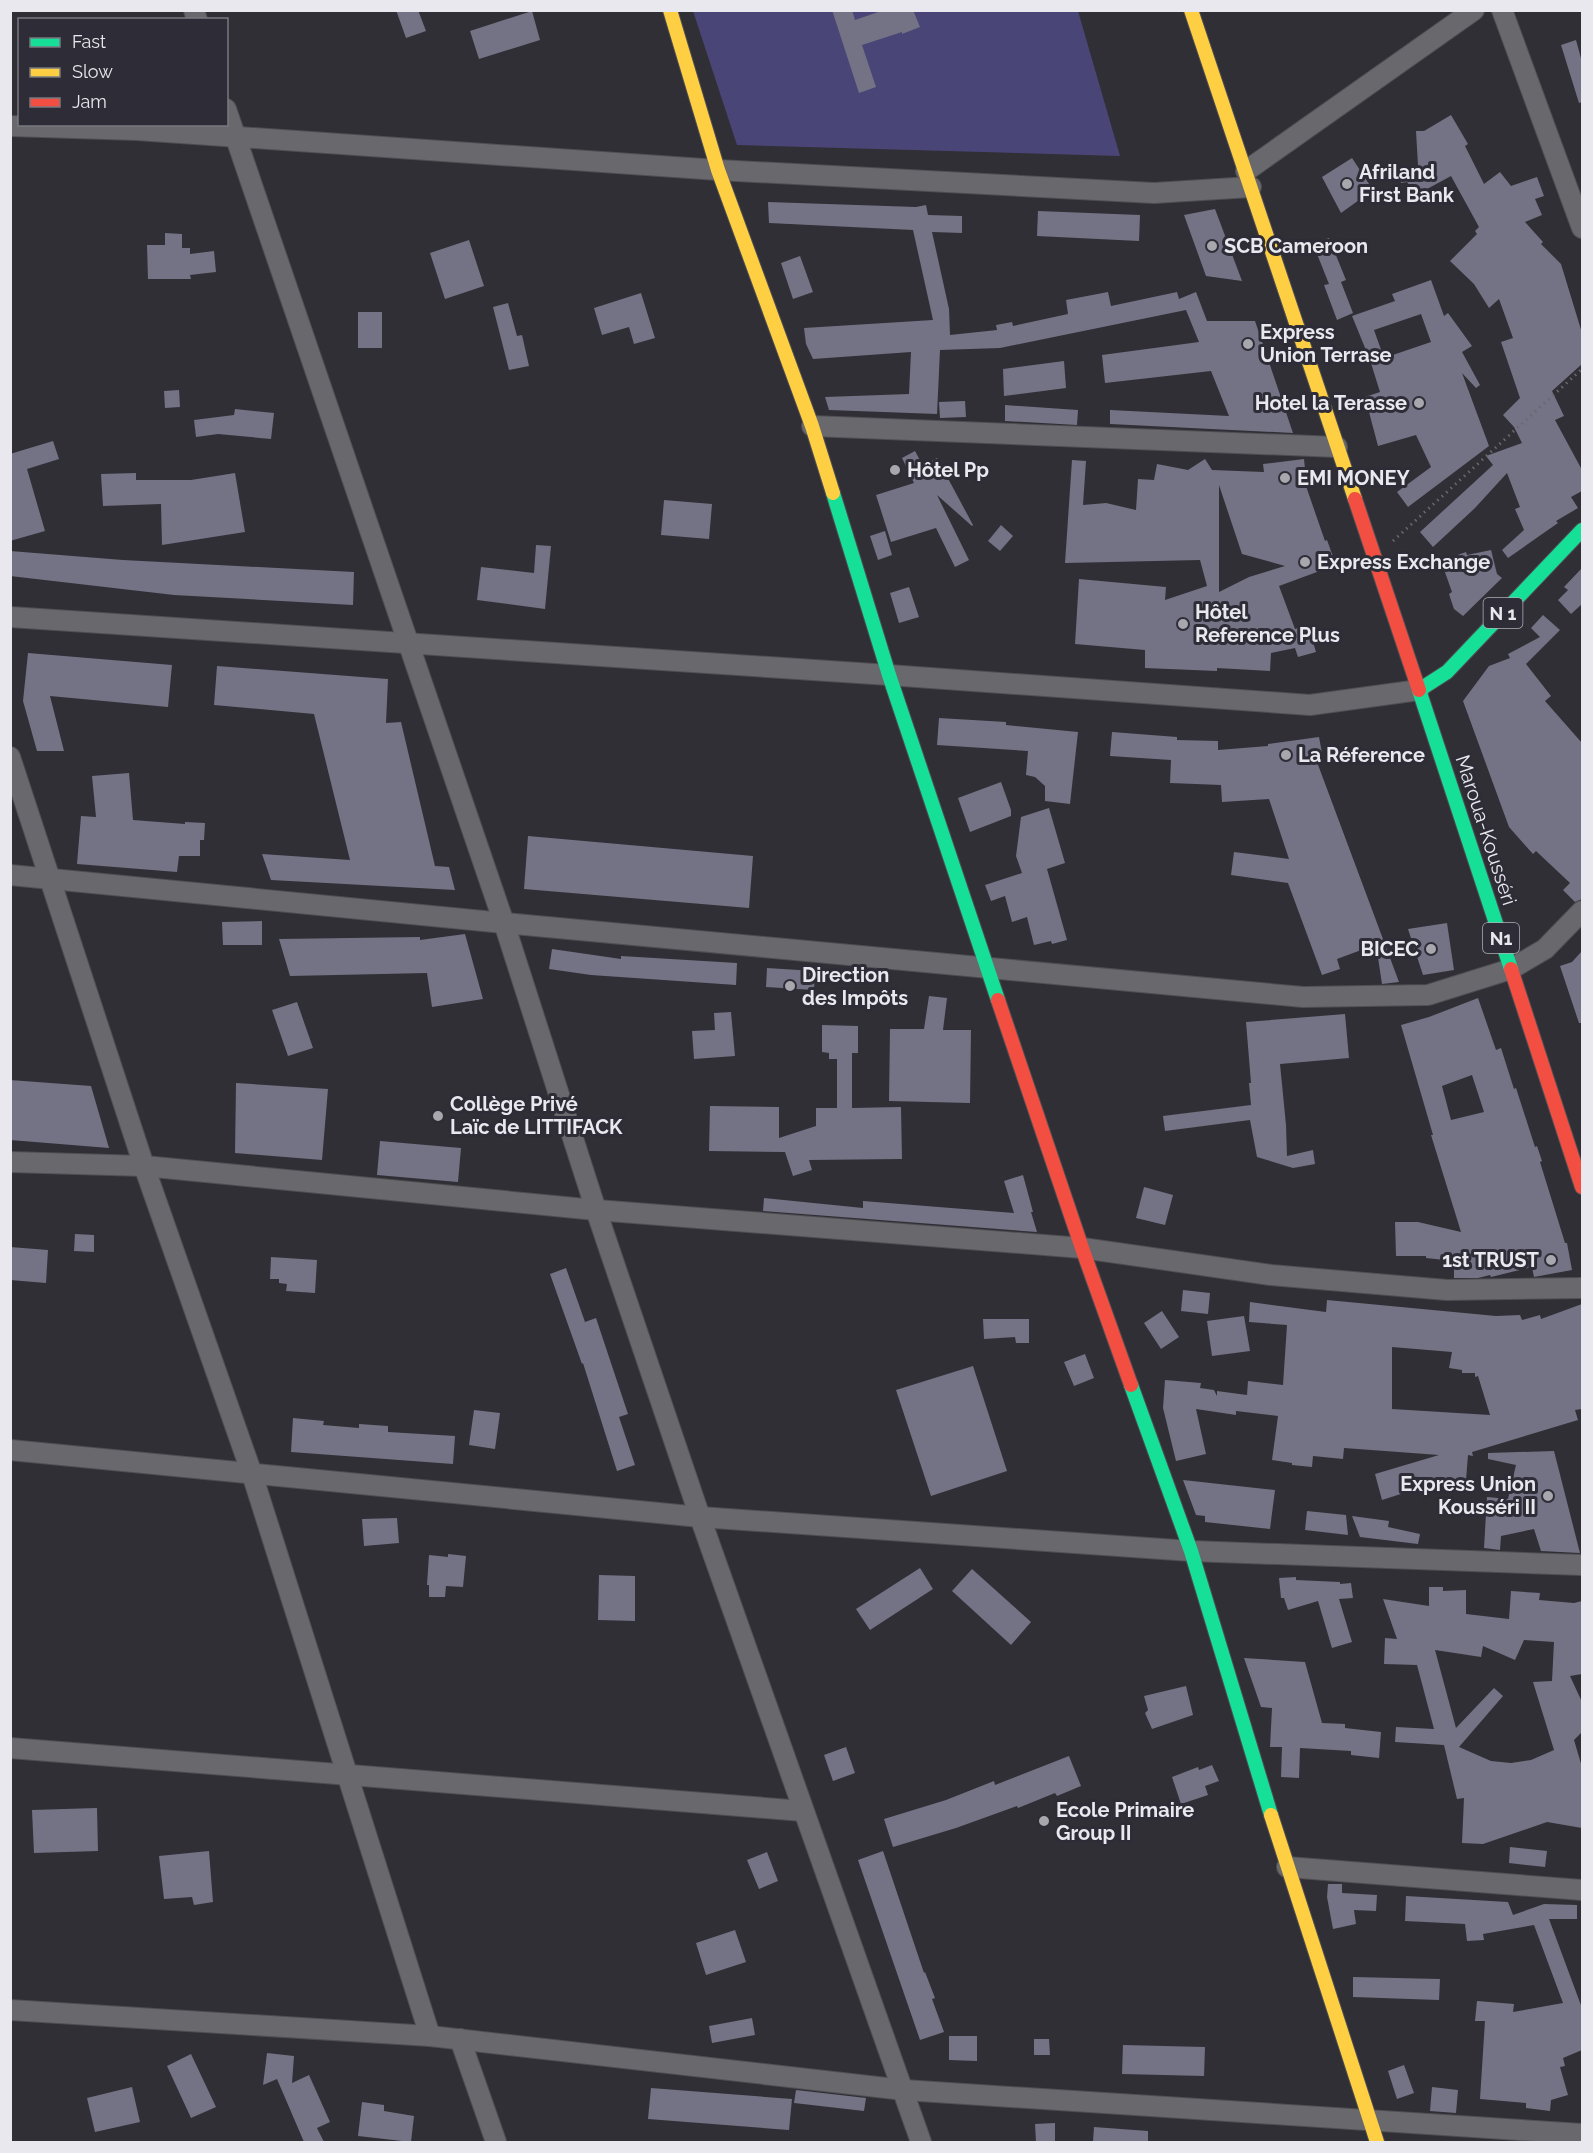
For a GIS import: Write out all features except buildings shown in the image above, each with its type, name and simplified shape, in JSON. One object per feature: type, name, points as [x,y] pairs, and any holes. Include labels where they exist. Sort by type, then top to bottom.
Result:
[{"type":"main road","points":[[670,10],[718,170],[812,426],[889,675],[1082,1248],[1191,1551],[1287,1867],[1377,2142]]},
{"type":"main road","name":"Maroua-Kousséri","points":[[1191,10],[1419,690],[1582,1187]]},
{"type":"main road","name":"N 1","points":[[1419,690],[1447,672],[1582,530]]},
{"type":"street","points":[[10,126],[137,130],[718,170],[1154,193],[1248,179],[1474,10]]},
{"type":"street","points":[[1502,10],[1582,228]]},
{"type":"street","points":[[228,115],[504,923],[596,1210],[700,1517],[921,2142]]},
{"type":"street","points":[[812,426],[1337,447]]},
{"type":"street","points":[[10,617],[1310,705],[1419,690]]},
{"type":"street","points":[[10,757],[144,1166],[252,1474],[430,2036]]},
{"type":"street","points":[[10,875],[1303,997],[1428,994],[1511,969],[1545,949],[1582,911]]},
{"type":"street","points":[[10,1162],[144,1166],[596,1210],[1082,1248],[1271,1275],[1447,1290],[1582,1288]]},
{"type":"street","points":[[10,1450],[700,1517],[1191,1551],[1582,1565]]},
{"type":"street","points":[[10,1748],[803,1811]]},
{"type":"street","points":[[1287,1867],[1582,1890]]},
{"type":"street","points":[[10,2010],[430,2036],[904,2090],[1582,2134]]},
{"type":"street","points":[[460,2039],[496,2142]]},
{"type":"path","points":[[1374,558],[1582,369]]},
{"type":"shaded area","points":[[693,11],[1078,11],[1120,156],[737,145]]},
{"type":"traffic: fast","points":[[833,493],[889,675],[998,1000]]},
{"type":"traffic: fast","points":[[1511,969],[1419,690],[1447,672],[1582,530]]},
{"type":"traffic: fast","points":[[1131,1385],[1191,1551],[1271,1815]]},
{"type":"traffic: slow","points":[[670,10],[718,170],[812,426],[833,493]]},
{"type":"traffic: slow","points":[[1191,10],[1355,499]]},
{"type":"traffic: slow","points":[[1271,1815],[1377,2142]]},
{"type":"traffic: jam","points":[[1355,499],[1419,690]]},
{"type":"traffic: jam","points":[[1511,969],[1582,1187]]},
{"type":"traffic: jam","points":[[998,1000],[1131,1385]]},
{"type":"place","name":"Afriland First Bank","points":[[1347,184]]},
{"type":"place","name":"SCB Cameroon","points":[[1212,246]]},
{"type":"place","name":"Express Union Terrase","points":[[1248,344]]},
{"type":"place","name":"Hotel la Terasse","points":[[1419,403]]},
{"type":"place","name":"Hôtel Pp","points":[[895,470]]},
{"type":"place","name":"EMI MONEY","points":[[1285,478]]},
{"type":"place","name":"Express Exchange","points":[[1305,562]]},
{"type":"place","name":"Hôtel Reference Plus","points":[[1183,624]]},
{"type":"place","name":"La Réference","points":[[1286,755]]},
{"type":"place","name":"BICEC","points":[[1431,949]]},
{"type":"place","name":"Direction des Impôts","points":[[790,986]]},
{"type":"place","name":"Collège Privé Laïc de LITTIFACK","points":[[438,1116]]},
{"type":"place","name":"1st TRUST","points":[[1551,1260]]},
{"type":"place","name":"Express Union Kousséri II","points":[[1548,1496]]},
{"type":"place","name":"Ecole Primaire Group II","points":[[1044,1821]]}]
